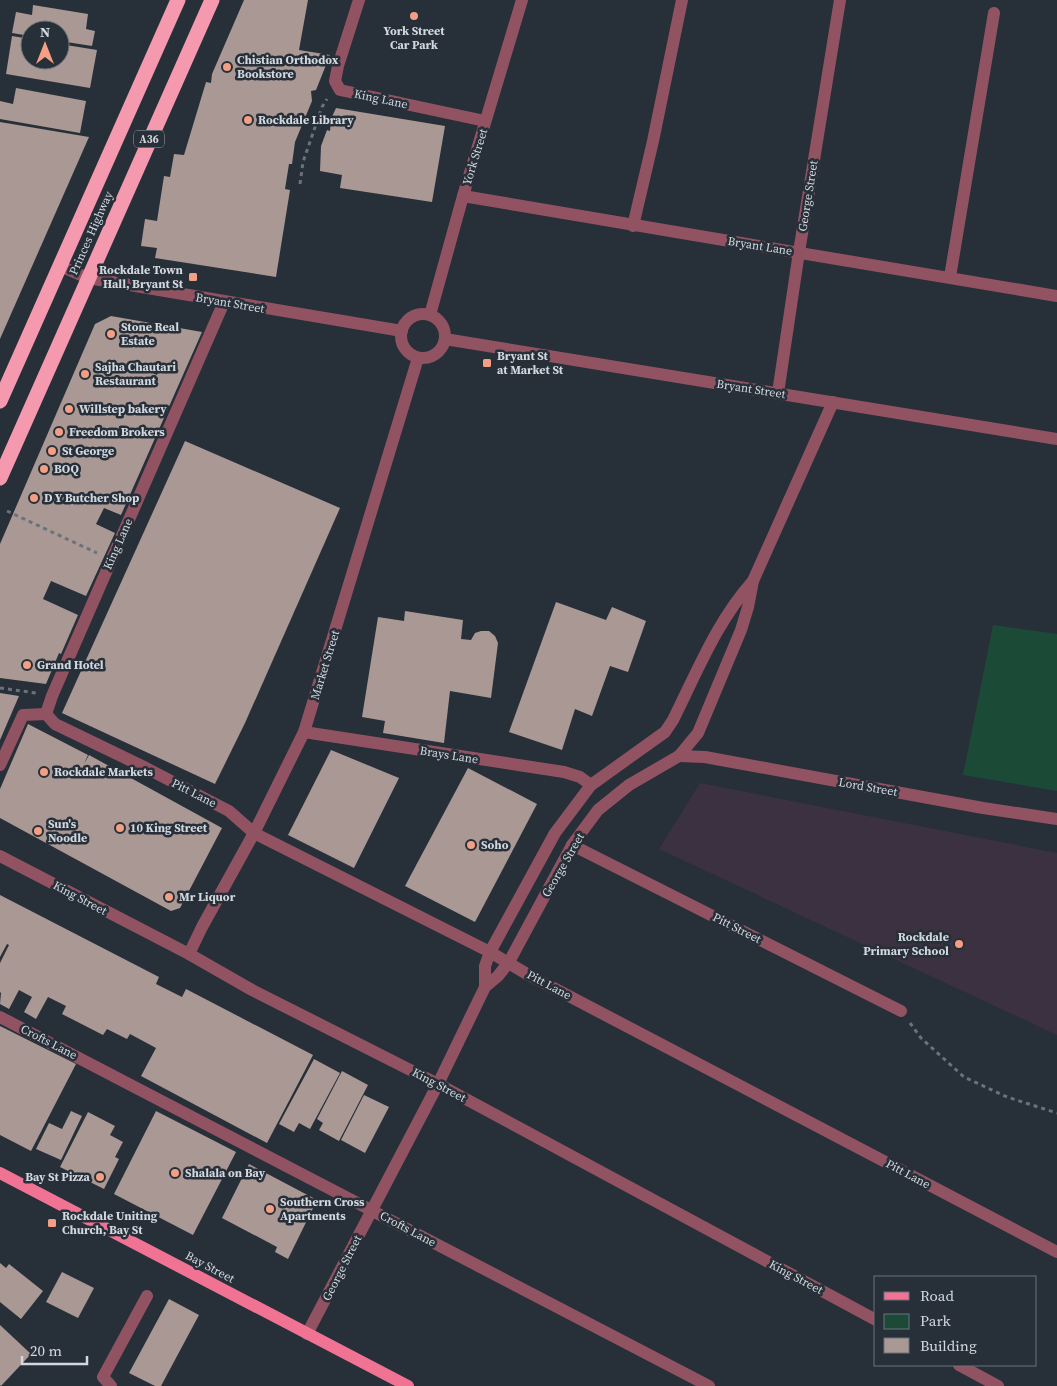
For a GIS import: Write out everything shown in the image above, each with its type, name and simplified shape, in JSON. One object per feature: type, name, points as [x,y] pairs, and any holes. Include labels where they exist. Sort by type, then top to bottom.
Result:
[{"type":"highway","name":"Princes Highway","points":[[0,401],[178,0]]},
{"type":"highway","name":"Princes Highway","points":[[0,478],[212,0]]},
{"type":"main road","name":"Bay Street","points":[[0,1173],[408,1386]]},
{"type":"street","name":"King Lane","points":[[359,0],[338,66],[336,81],[340,90],[485,121]]},
{"type":"street","name":"York Street","points":[[430,315],[463,196],[522,0]]},
{"type":"street","points":[[633,226],[653,141],[682,0]]},
{"type":"street","name":"George Street","points":[[778,393],[840,0]]},
{"type":"street","points":[[950,277],[994,13]]},
{"type":"street","name":"Bryant Lane","points":[[463,196],[1057,296]]},
{"type":"street","name":"Bryant Street","points":[[60,266],[88,278],[402,331]]},
{"type":"street","name":"King Lane","points":[[46,714],[52,696],[224,302]]},
{"type":"street","points":[[423,314],[430,315],[437,318],[442,324],[445,331],[445,339],[439,352],[426,358],[418,358],[406,350],[403,345],[402,331],[404,324],[409,319],[423,314]]},
{"type":"street","name":"Bryant Street","points":[[445,339],[1057,439]]},
{"type":"street","name":"Market Street","points":[[189,954],[254,833],[304,732],[418,358]]},
{"type":"street","name":"George Street","points":[[308,1334],[438,1084],[485,987],[498,976],[508,962],[572,845],[598,810],[629,785],[679,756],[698,733],[741,630],[753,581],[833,402]]},
{"type":"street","name":"George Street","points":[[485,987],[485,966],[490,952],[555,833],[590,785],[664,732],[674,720],[721,623],[736,600],[753,581]]},
{"type":"street","points":[[0,765],[23,715],[46,714]]},
{"type":"street","name":"Pitt Lane","points":[[46,714],[55,724],[229,811],[254,833],[490,952],[527,974],[1057,1252]]},
{"type":"street","name":"Brays Lane","points":[[304,732],[564,772],[580,778],[590,785]]},
{"type":"street","name":"Lord Street","points":[[679,756],[705,757],[983,808],[1057,819]]},
{"type":"street","name":"Pitt Street","points":[[572,845],[901,1011]]},
{"type":"street","name":"King Street","points":[[0,856],[189,954],[252,990],[438,1084],[874,1319]]},
{"type":"street","name":"Crofts Lane","points":[[0,1017],[709,1386]]},
{"type":"street","points":[[111,1386],[102,1377],[147,1296]]},
{"type":"street","points":[[961,1366],[998,1386]]},
{"type":"path","points":[[300,184],[303,162],[322,107],[337,84]]},
{"type":"path","points":[[7,511],[112,559]]},
{"type":"path","points":[[0,688],[52,696]]},
{"type":"path","points":[[901,1011],[921,1038],[964,1077],[1007,1098],[1057,1113]]},
{"type":"shaded area","name":"Rockdale Primary School","points":[[700,783],[1057,853],[1057,1035],[659,849]]},
{"type":"green space","points":[[993,625],[1057,634],[1057,791],[963,775]]},
{"type":"building","points":[[244,0],[308,0],[299,50],[330,55],[316,90],[311,91],[312,101],[295,142],[292,164],[289,164],[285,189],[290,190],[276,277],[155,258],[157,248],[141,246],[145,219],[157,221],[164,176],[170,177],[174,154],[184,155],[206,82],[211,83],[212,74]]},
{"type":"building","points":[[33,5],[88,14],[86,29],[95,31],[92,46],[70,43],[70,20],[20,20],[20,34],[12,33],[16,12],[32,15]]},
{"type":"building","points":[[12,36],[20,37],[20,70],[70,70],[70,46],[97,50],[90,88],[6,74]]},
{"type":"building","points":[[16,88],[86,101],[80,133],[0,119],[0,101],[13,104]]},
{"type":"building","points":[[336,108],[445,126],[432,202],[340,188],[342,175],[320,171],[321,146],[327,130],[330,131],[331,119]]},
{"type":"building","points":[[0,122],[89,137],[0,339]]},
{"type":"building","points":[[111,316],[202,332],[121,515],[104,508],[96,524],[115,533],[86,596],[51,581],[43,599],[78,615],[46,684],[0,678],[0,544],[95,324]],"holes":[[[137,361],[159,370],[157,375],[134,365]]]},
{"type":"building","points":[[185,441],[340,508],[245,723],[215,784],[62,713]]},
{"type":"building","points":[[556,602],[606,620],[612,607],[646,621],[628,672],[610,666],[592,716],[575,709],[562,750],[509,732]]},
{"type":"building","points":[[405,611],[463,620],[461,639],[471,640],[475,633],[489,631],[495,636],[498,643],[491,698],[450,691],[444,743],[383,733],[385,721],[362,717],[378,617],[404,621]]},
{"type":"building","points":[[0,693],[19,696],[0,740]]},
{"type":"building","points":[[28,724],[88,755],[84,764],[89,755],[222,828],[180,908],[171,911],[0,818],[0,789]]},
{"type":"building","points":[[331,750],[399,778],[354,868],[288,835]]},
{"type":"building","name":"Soho","points":[[468,768],[537,804],[475,922],[405,886]]},
{"type":"building","points":[[0,895],[159,977],[156,984],[182,997],[186,989],[313,1055],[267,1143],[141,1076],[156,1048],[130,1034],[127,1039],[107,1029],[103,1035],[62,1014],[66,1006],[48,997],[36,1019],[24,1012],[32,997],[19,990],[9,1009],[0,1004],[0,963],[9,945],[7,944],[0,957]]},
{"type":"building","points":[[0,1026],[76,1064],[31,1151],[0,1135]]},
{"type":"building","points":[[314,1059],[340,1073],[310,1129],[299,1123],[294,1132],[279,1124]]},
{"type":"building","points":[[342,1071],[368,1085],[339,1141],[319,1130],[323,1123],[317,1119]]},
{"type":"building","points":[[364,1095],[389,1107],[365,1153],[341,1140]]},
{"type":"building","points":[[71,1111],[82,1116],[61,1160],[36,1149],[49,1123],[62,1129]]},
{"type":"building","name":"Shalala on Bay","points":[[156,1111],[236,1152],[193,1235],[114,1194]]},
{"type":"building","points":[[88,1112],[115,1126],[110,1135],[123,1142],[115,1157],[119,1159],[104,1189],[60,1167]]},
{"type":"building","name":"Southern Cross Apartments","points":[[249,1164],[317,1200],[288,1259],[275,1252],[277,1247],[222,1218]]},
{"type":"building","points":[[0,1263],[6,1268],[9,1264],[43,1291],[21,1319],[0,1302]]},
{"type":"building","points":[[62,1272],[94,1288],[78,1318],[46,1302]]},
{"type":"building","points":[[169,1299],[199,1315],[161,1386],[155,1386],[129,1373]]},
{"type":"building","points":[[0,1325],[31,1354],[1,1386],[0,1385]]},
{"type":"place","name":"York Street Car Park","points":[[414,16]]},
{"type":"place","name":"Chistian Orthodox Bookstore","points":[[227,67]]},
{"type":"place","name":"Rockdale Library","points":[[248,120]]},
{"type":"place","name":"Rockdale Town Hall, Bryant St","points":[[193,277]]},
{"type":"place","name":"Stone Real Estate","points":[[111,334]]},
{"type":"place","name":"Bryant St at Market St","points":[[487,363]]},
{"type":"place","name":"Sajha Chautari Restaurant","points":[[85,374]]},
{"type":"place","name":"Willstep bakery","points":[[69,409]]},
{"type":"place","name":"Freedom Brokers","points":[[59,432]]},
{"type":"place","name":"St George","points":[[52,451]]},
{"type":"place","name":"BOQ","points":[[44,469]]},
{"type":"place","name":"D Y Butcher Shop","points":[[34,498]]},
{"type":"place","name":"Grand Hotel","points":[[27,665]]},
{"type":"place","name":"Rockdale Markets","points":[[44,772]]},
{"type":"place","name":"10 King Street","points":[[120,828]]},
{"type":"place","name":"Sun's Noodle","points":[[38,831]]},
{"type":"place","name":"Soho","points":[[471,845]]},
{"type":"place","name":"Mr Liquor","points":[[169,897]]},
{"type":"place","name":"Rockdale Primary School","points":[[959,944]]},
{"type":"place","name":"Shalala on Bay","points":[[175,1173]]},
{"type":"place","name":"Bay St Pizza","points":[[100,1177]]},
{"type":"place","name":"Southern Cross Apartments","points":[[270,1209]]},
{"type":"place","name":"Rockdale Uniting Church, Bay St","points":[[52,1223]]}]
